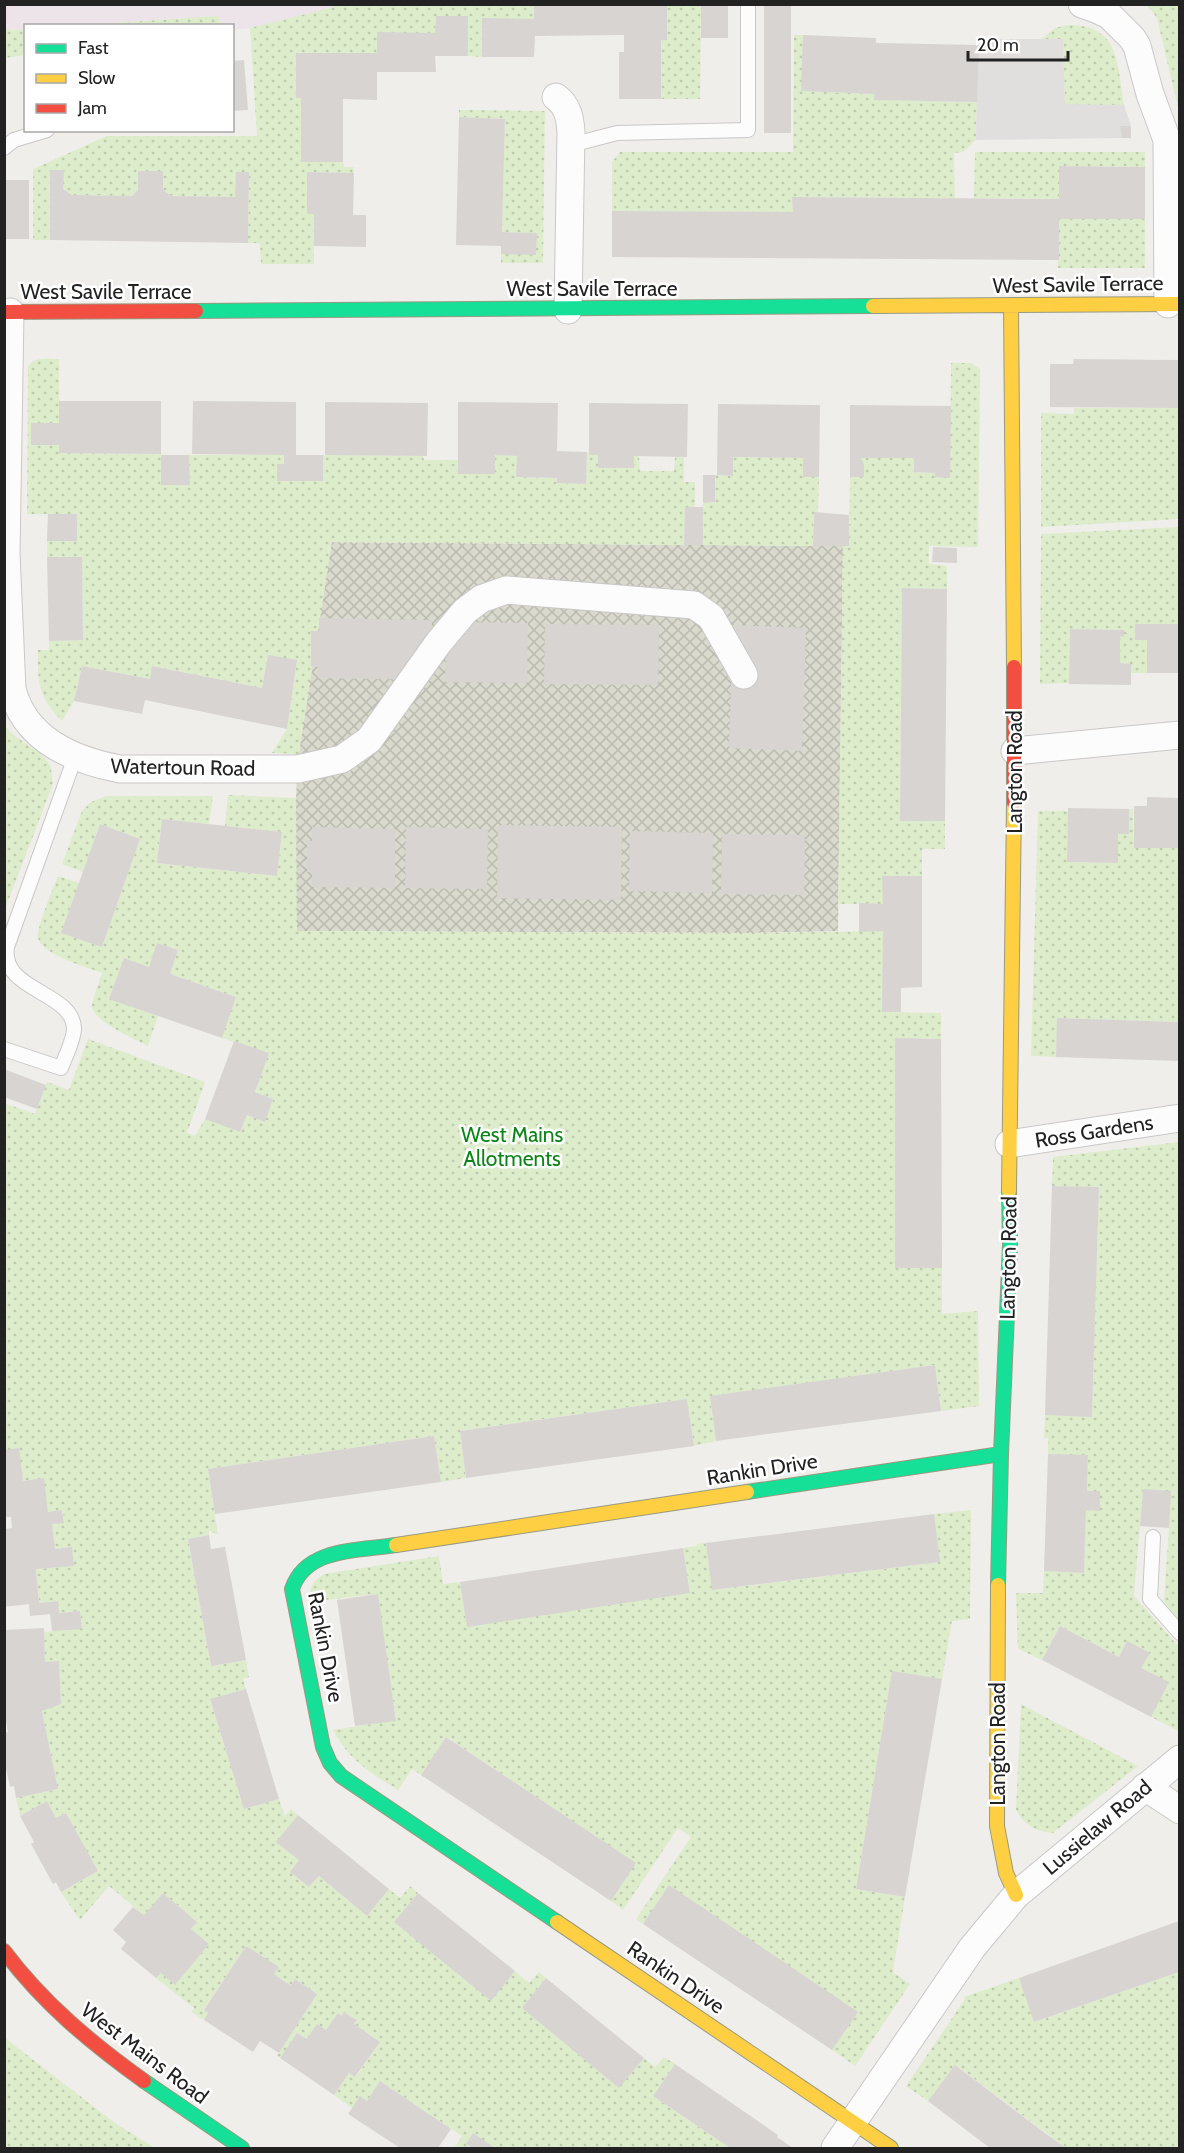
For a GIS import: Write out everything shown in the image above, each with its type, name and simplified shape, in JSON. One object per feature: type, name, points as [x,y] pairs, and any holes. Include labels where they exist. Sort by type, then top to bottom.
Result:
[{"type":"street","points":[[1082,4],[1109,15],[1123,26],[1132,38],[1167,140],[1174,304]]},
{"type":"street","points":[[555,97],[563,103],[570,119],[568,310]]},
{"type":"street","name":"West Savile Terrace","points":[[7,312],[568,310],[1174,304]]},
{"type":"street","name":"Langton Road","points":[[1011,306],[1015,751],[1009,1144],[1010,1244],[1001,1454],[997,1627],[997,1826],[1006,1873],[1016,1895]]},
{"type":"street","name":"Watertoun Road","points":[[7,312],[6,554],[12,689],[16,704],[26,721],[54,747],[94,764],[120,769],[298,769],[342,759],[369,741],[439,642],[465,611],[481,599],[506,590],[694,605],[711,617],[744,675]]},
{"type":"street","points":[[1015,751],[1179,735]]},
{"type":"street","name":"Ross Gardens","points":[[1009,1144],[1179,1118]]},
{"type":"street","name":"Rankin Drive","points":[[891,2148],[341,1776],[335,1770],[323,1747],[292,1589],[301,1569],[324,1556],[1001,1454]]},
{"type":"street","name":"Lussielaw Road","points":[[1016,1895],[1179,1759]]},
{"type":"street","points":[[1145,1787],[1179,1810]]},
{"type":"street","points":[[835,2148],[972,1948],[1016,1895]]},
{"type":"street","name":"West Mains Road","points":[[4,1951],[29,1982],[76,2030],[126,2068],[242,2148]]},
{"type":"lane","points":[[570,145],[625,132],[748,130],[748,4]]},
{"type":"lane","points":[[4,148],[14,140],[40,132]]},
{"type":"lane","points":[[4,1049],[61,1068],[74,1030],[70,1015],[62,1007],[12,974],[5,958],[75,757]]},
{"type":"lane","points":[[1153,1537],[1150,1599],[1179,1634]]},
{"type":"shaded area","points":[[5,5],[342,5],[234,30],[234,24],[221,24],[217,16],[98,24],[24,24],[24,29],[5,30]]},
{"type":"shaded area","points":[[978,39],[1063,39],[1065,104],[1124,105],[1131,126],[1120,126],[1122,138],[976,140]]},
{"type":"shaded area","points":[[308,542],[843,546],[838,931],[747,933],[296,931],[296,798]]},
{"type":"green space","points":[[342,5],[534,5],[534,19],[482,19],[482,57],[468,56],[467,16],[436,16],[435,33],[377,33],[377,53],[296,98],[301,98],[301,162],[343,162],[344,167],[353,167],[354,173],[307,172],[307,214],[314,214],[314,264],[261,264],[260,243],[248,243],[249,172],[236,172],[235,197],[172,196],[163,190],[163,171],[138,171],[138,190],[132,196],[72,195],[63,189],[63,170],[51,170],[50,240],[33,240],[33,169],[107,136],[257,136],[250,28]]},
{"type":"green space","points":[[667,5],[701,5],[700,99],[661,99],[661,40],[667,40]]},
{"type":"green space","points":[[1147,5],[1179,5],[1179,112],[1157,18]]},
{"type":"green space","points":[[218,16],[221,24],[98,24]]},
{"type":"green space","points":[[1067,25],[1098,31],[1107,39],[1117,62],[1124,105],[1065,105],[1063,39],[1041,39],[1055,28]]},
{"type":"green space","points":[[24,29],[24,55],[5,58],[5,30]]},
{"type":"green space","points":[[794,35],[803,35],[802,91],[875,94],[875,100],[977,102],[976,140],[963,152],[954,153],[955,198],[793,197],[793,212],[612,211],[612,162],[620,152],[793,152]]},
{"type":"green space","points":[[459,110],[545,111],[543,263],[501,263],[501,254],[537,233],[502,232],[505,119],[459,117]]},
{"type":"green space","points":[[975,152],[1145,152],[1145,167],[1059,166],[1059,199],[974,198]]},
{"type":"green space","points":[[1059,219],[1145,219],[1145,268],[1058,268]]},
{"type":"green space","points":[[59,359],[59,423],[31,424],[31,444],[59,445],[59,453],[161,454],[161,485],[190,485],[189,455],[284,455],[284,464],[277,464],[277,481],[323,481],[323,455],[423,456],[424,460],[458,460],[459,474],[494,474],[495,455],[517,456],[517,477],[557,478],[557,483],[586,484],[587,452],[589,452],[589,455],[598,455],[598,468],[634,467],[634,456],[639,456],[640,471],[674,471],[675,456],[684,457],[684,482],[695,482],[695,507],[685,507],[684,545],[332,542],[299,754],[272,753],[287,729],[297,661],[268,655],[262,688],[153,666],[150,679],[82,666],[74,701],[62,721],[48,705],[41,689],[38,650],[49,650],[49,641],[83,640],[82,557],[47,557],[48,514],[27,514],[28,367],[33,361]]},
{"type":"green space","points":[[951,363],[971,363],[980,369],[978,547],[929,546],[929,564],[947,566],[947,589],[902,588],[900,820],[945,821],[945,849],[922,849],[922,876],[883,876],[883,904],[838,904],[843,546],[849,546],[850,477],[864,476],[861,458],[914,458],[914,472],[935,473],[935,477],[950,477]]},
{"type":"green space","points":[[1074,408],[1179,408],[1179,519],[1041,527],[1041,413],[1074,414]]},
{"type":"green space","points":[[733,457],[803,458],[803,477],[819,477],[818,512],[814,512],[813,546],[703,545],[703,503],[715,502],[715,475],[733,476]]},
{"type":"green space","points":[[1179,527],[1179,624],[1135,626],[1135,639],[1147,640],[1147,673],[1130,673],[1130,664],[1120,663],[1120,636],[1124,636],[1124,630],[1070,629],[1069,683],[1040,684],[1041,534]]},
{"type":"green space","points":[[5,725],[16,737],[48,762],[53,784],[5,909]]},
{"type":"green space","name":"West Mains Allotments","points":[[228,795],[296,798],[297,931],[747,933],[883,931],[883,1012],[941,1013],[941,1039],[895,1038],[895,1268],[942,1268],[942,1314],[978,1311],[979,1406],[941,1411],[935,1365],[710,1397],[716,1441],[694,1446],[687,1399],[460,1431],[466,1478],[441,1482],[434,1436],[208,1469],[218,1535],[209,1530],[209,1535],[188,1539],[211,1666],[246,1660],[249,1677],[243,1679],[246,1689],[210,1700],[244,1809],[279,1799],[285,1816],[291,1809],[298,1815],[277,1842],[299,1860],[290,1872],[309,1887],[319,1876],[367,1916],[389,1889],[400,1898],[410,1886],[418,1893],[394,1922],[418,1941],[515,1971],[529,1983],[539,1972],[546,1978],[522,2008],[619,2087],[644,2058],[655,2067],[664,2057],[675,2064],[653,2096],[730,2148],[495,2148],[473,2134],[466,2144],[473,2148],[454,2148],[462,2136],[380,2081],[367,2101],[352,2108],[334,2095],[349,2073],[356,2077],[380,2042],[354,2024],[357,2020],[345,2012],[342,2016],[338,2013],[326,2030],[317,2025],[307,2039],[297,2033],[280,2058],[277,2056],[317,1994],[295,1979],[291,1985],[274,1974],[279,1967],[246,1946],[204,2009],[208,2013],[204,2020],[192,2012],[194,2008],[156,1978],[161,1973],[175,1984],[209,1944],[191,1929],[197,1922],[163,1893],[144,1915],[109,1886],[80,1920],[61,1892],[98,1871],[66,1813],[56,1818],[47,1801],[20,1816],[16,1798],[58,1789],[42,1711],[61,1703],[59,1662],[45,1662],[44,1632],[82,1628],[80,1611],[59,1613],[57,1601],[39,1603],[36,1569],[74,1566],[72,1547],[55,1549],[52,1524],[64,1522],[63,1511],[48,1512],[44,1479],[23,1481],[5,1450],[4,1103],[35,1114],[47,1082],[69,1090],[88,1039],[205,1082],[187,1133],[195,1136],[205,1119],[240,1132],[247,1115],[265,1121],[273,1100],[255,1092],[269,1053],[222,1038],[236,997],[170,974],[178,950],[157,944],[149,967],[124,958],[110,998],[158,1016],[148,1046],[115,1029],[98,1017],[94,1011],[92,1005],[102,973],[66,960],[48,950],[41,944],[38,933],[58,876],[79,883],[61,933],[102,947],[140,839],[100,824],[83,872],[62,864],[82,811],[91,802],[106,796],[213,796],[209,824],[162,819],[157,863],[277,876],[282,832],[225,826]]},
{"type":"green space","points":[[1129,809],[1133,809],[1134,848],[1179,848],[1179,1022],[1058,1018],[1056,1057],[1031,1056],[1038,811],[1068,811],[1067,862],[1118,863],[1118,834]]},
{"type":"green space","points":[[1179,1142],[1179,1620],[1164,1602],[1169,1528],[1143,1489],[1134,1596],[1179,1647],[1179,1731],[1151,1717],[1141,1668],[1149,1653],[1119,1657],[1060,1626],[1042,1660],[1018,1649],[1016,1593],[1043,1593],[1044,1571],[1084,1573],[1086,1510],[1100,1510],[1100,1491],[1087,1491],[1088,1456],[1048,1454],[1048,1438],[1044,1438],[1045,1415],[1092,1416],[1099,1188],[1052,1186],[1053,1157]]},
{"type":"green space","points":[[971,1510],[970,1619],[952,1621],[942,1679],[892,1672],[856,1889],[905,1897],[893,1972],[910,1984],[855,2066],[832,2050],[669,1886],[643,1924],[636,1919],[691,1837],[678,1828],[623,1910],[611,1901],[635,1863],[447,1737],[421,1775],[412,1769],[398,1790],[378,1778],[353,1757],[333,1730],[396,1720],[377,1594],[309,1602],[312,1585],[324,1574],[439,1556],[443,1584],[460,1582],[467,1626],[690,1592],[683,1548],[697,1546],[697,1544],[706,1543],[713,1590],[939,1562],[934,1514]]},
{"type":"green space","points":[[1021,1704],[1138,1766],[1053,1833],[1031,1827],[1016,1810]]},
{"type":"green space","points":[[1179,1972],[1179,2148],[1066,2148],[956,2065],[928,2101],[906,2086],[965,1999],[964,1997],[1019,1978],[1035,2022]]},
{"type":"green space","points":[[5,2038],[115,2123],[155,2148],[5,2148]]},
{"type":"building","points":[[534,4],[667,4],[667,40],[661,40],[661,99],[619,99],[619,52],[624,52],[624,35],[535,36],[534,57],[482,57],[482,18],[534,19]]},
{"type":"building","points":[[701,4],[728,4],[728,38],[701,38]]},
{"type":"building","points":[[764,4],[791,4],[791,133],[764,133]]},
{"type":"building","points":[[436,16],[468,16],[468,56],[435,56],[436,72],[377,72],[377,100],[343,99],[343,162],[301,162],[301,98],[296,98],[296,53],[377,53],[377,32],[435,33]]},
{"type":"building","points":[[803,35],[876,38],[876,43],[979,45],[977,102],[874,100],[875,94],[801,91]]},
{"type":"building","points":[[244,60],[248,110],[234,111],[234,61]]},
{"type":"building","points":[[459,117],[505,119],[502,232],[537,233],[536,255],[501,254],[501,246],[456,245]]},
{"type":"building","points":[[1120,126],[1131,126],[1131,138],[1122,138]]},
{"type":"building","points":[[1059,166],[1145,167],[1145,219],[1059,219],[1059,260],[612,257],[612,211],[793,212],[792,197],[1059,199]]},
{"type":"building","points":[[50,170],[64,170],[63,189],[72,195],[132,196],[138,190],[138,171],[163,171],[163,190],[172,196],[235,197],[236,172],[249,172],[248,243],[50,240]]},
{"type":"building","points":[[307,172],[354,173],[353,215],[366,215],[366,247],[314,246],[314,214],[307,214]]},
{"type":"building","points":[[4,180],[29,180],[29,239],[4,239]]},
{"type":"building","points":[[1074,359],[1179,360],[1179,408],[1050,407],[1050,364],[1073,364]]},
{"type":"building","points":[[59,401],[161,401],[161,454],[59,453],[59,445],[31,445],[31,423],[59,423]]},
{"type":"building","points":[[193,401],[296,402],[296,455],[323,455],[323,481],[277,481],[277,464],[284,464],[284,455],[192,454]]},
{"type":"building","points":[[325,402],[428,403],[427,456],[325,455]]},
{"type":"building","points":[[458,402],[558,403],[557,451],[587,452],[586,484],[557,483],[557,478],[516,477],[517,456],[495,455],[495,474],[458,474]]},
{"type":"building","points":[[589,403],[688,404],[687,457],[634,456],[634,468],[598,468],[598,455],[589,455]]},
{"type":"building","points":[[718,404],[820,405],[819,477],[803,477],[803,458],[733,457],[733,476],[717,475]]},
{"type":"building","points":[[850,405],[951,406],[950,478],[935,477],[935,473],[914,472],[914,458],[861,458],[864,464],[864,477],[850,477]]},
{"type":"building","points":[[161,455],[189,455],[190,485],[161,485]]},
{"type":"building","points":[[703,475],[715,475],[715,502],[703,503]]},
{"type":"building","points":[[685,507],[703,507],[703,545],[684,545]]},
{"type":"building","points":[[814,512],[849,515],[849,546],[813,546]]},
{"type":"building","points":[[48,514],[77,514],[77,541],[47,541]]},
{"type":"building","points":[[933,547],[957,548],[957,563],[932,562]]},
{"type":"building","points":[[47,557],[82,557],[83,640],[49,641]]},
{"type":"building","points":[[902,588],[947,589],[945,821],[900,821]]},
{"type":"building","points":[[319,618],[432,620],[432,680],[318,678],[318,667],[311,666],[311,631],[319,631]]},
{"type":"building","points":[[446,622],[528,623],[527,683],[445,682]]},
{"type":"building","points":[[545,624],[659,625],[658,685],[544,684]]},
{"type":"building","points":[[1135,624],[1179,624],[1179,673],[1147,673],[1147,640],[1135,640]]},
{"type":"building","points":[[733,625],[806,628],[802,751],[729,748]]},
{"type":"building","points":[[1070,629],[1124,630],[1124,637],[1120,636],[1120,663],[1131,664],[1131,685],[1069,684]]},
{"type":"building","points":[[268,655],[297,660],[287,729],[145,700],[142,714],[74,701],[82,666],[150,679],[152,666],[262,688]]},
{"type":"building","points":[[1147,797],[1179,798],[1179,848],[1134,848],[1134,806],[1147,806]]},
{"type":"building","points":[[1068,808],[1129,809],[1129,834],[1118,834],[1118,863],[1067,862]]},
{"type":"building","points":[[162,819],[282,832],[277,876],[157,863]]},
{"type":"building","points":[[100,824],[140,839],[102,947],[61,933]]},
{"type":"building","points":[[498,825],[622,827],[621,900],[497,898]]},
{"type":"building","points":[[312,827],[395,829],[395,888],[312,887],[312,872],[307,872],[307,840],[312,841]]},
{"type":"building","points":[[406,827],[488,829],[487,889],[405,888]]},
{"type":"building","points":[[630,831],[713,833],[712,893],[629,891]]},
{"type":"building","points":[[722,834],[805,835],[804,895],[721,894]]},
{"type":"building","points":[[882,876],[922,876],[922,987],[901,988],[901,1012],[882,1012],[883,931],[859,932],[859,903],[883,904]]},
{"type":"building","points":[[157,943],[178,950],[170,974],[236,997],[222,1038],[109,999],[124,958],[149,967]]},
{"type":"building","points":[[1057,1018],[1179,1022],[1179,1061],[1056,1057]]},
{"type":"building","points":[[895,1038],[941,1039],[942,1268],[895,1268]]},
{"type":"building","points":[[234,1041],[269,1053],[255,1092],[273,1099],[265,1122],[247,1115],[240,1132],[205,1119]]},
{"type":"building","points":[[4,1069],[46,1085],[37,1109],[4,1097]]},
{"type":"building","points":[[1052,1186],[1099,1187],[1092,1417],[1045,1415]]},
{"type":"building","points":[[935,1365],[941,1411],[716,1441],[710,1396]]},
{"type":"building","points":[[687,1399],[694,1446],[466,1478],[460,1431]]},
{"type":"building","points":[[434,1436],[441,1482],[215,1514],[208,1469]]},
{"type":"building","points":[[19,1448],[23,1481],[44,1478],[48,1512],[62,1510],[64,1523],[52,1524],[55,1549],[72,1547],[74,1566],[36,1569],[39,1603],[58,1601],[59,1613],[80,1611],[82,1629],[52,1631],[50,1614],[30,1616],[29,1604],[4,1607],[4,1529],[12,1528],[11,1517],[4,1517],[4,1450]]},
{"type":"building","points":[[1048,1454],[1088,1455],[1087,1491],[1100,1491],[1100,1511],[1086,1510],[1084,1573],[1044,1571]]},
{"type":"building","points":[[1143,1489],[1171,1491],[1169,1528],[1140,1526]]},
{"type":"building","points":[[934,1514],[940,1562],[712,1590],[706,1543]]},
{"type":"building","points":[[209,1535],[211,1549],[225,1547],[246,1660],[211,1666],[188,1539]]},
{"type":"building","points":[[683,1548],[690,1593],[467,1627],[460,1582]]},
{"type":"building","points":[[378,1594],[396,1721],[355,1726],[337,1600]]},
{"type":"building","points":[[1060,1626],[1119,1657],[1127,1641],[1150,1653],[1141,1668],[1169,1682],[1151,1717],[1042,1660]]},
{"type":"building","points":[[44,1628],[45,1662],[59,1661],[61,1704],[42,1711],[58,1789],[16,1798],[14,1786],[10,1787],[4,1759],[4,1733],[8,1732],[5,1714],[4,1630]]},
{"type":"building","points":[[892,1671],[942,1679],[905,1897],[856,1889]]},
{"type":"building","points":[[246,1689],[279,1799],[244,1809],[210,1699]]},
{"type":"building","points":[[446,1737],[636,1863],[611,1901],[421,1775]]},
{"type":"building","points":[[47,1801],[56,1818],[66,1813],[98,1871],[61,1892],[56,1882],[53,1884],[31,1844],[34,1842],[20,1816]]},
{"type":"building","points":[[298,1815],[389,1889],[367,1916],[319,1876],[309,1887],[290,1872],[299,1860],[276,1842]]},
{"type":"building","points":[[669,1885],[858,2012],[832,2050],[643,1924]]},
{"type":"building","points":[[163,1893],[197,1922],[191,1929],[209,1944],[175,1985],[161,1973],[156,1978],[121,1949],[126,1942],[113,1930],[133,1907],[144,1915]]},
{"type":"building","points":[[418,1893],[515,1971],[491,2001],[394,1922]]},
{"type":"building","points":[[1179,1921],[1179,1972],[1034,2022],[1019,1978]]},
{"type":"building","points":[[246,1946],[279,1967],[274,1974],[284,1981],[291,1985],[295,1979],[317,1994],[279,2053],[260,2041],[253,2052],[204,2020],[208,2013],[204,2010]]},
{"type":"building","points":[[546,1978],[644,2058],[619,2088],[522,2008]]},
{"type":"building","points":[[344,2012],[357,2020],[354,2024],[380,2042],[355,2077],[349,2073],[334,2095],[280,2058],[297,2033],[307,2039],[317,2024],[326,2030],[338,2013],[342,2016]]},
{"type":"building","points":[[675,2064],[778,2135],[777,2137],[793,2148],[730,2148],[653,2096]]},
{"type":"building","points":[[955,2065],[1066,2148],[990,2148],[928,2101]]},
{"type":"building","points":[[380,2081],[451,2129],[438,2148],[400,2148],[348,2114],[360,2096],[367,2101]]},
{"type":"building","points":[[473,2133],[495,2148],[473,2148],[466,2144]]},
{"type":"traffic: fast","points":[[196,311],[873,306]]},
{"type":"traffic: fast","points":[[998,1585],[1010,1244],[1009,1191]]},
{"type":"traffic: fast","points":[[747,1492],[1001,1454]]},
{"type":"traffic: fast","points":[[396,1545],[351,1550],[321,1558],[299,1575],[292,1589],[323,1747],[330,1763],[341,1776],[557,1922]]},
{"type":"traffic: fast","points":[[144,2081],[242,2148]]},
{"type":"traffic: slow","points":[[873,306],[1180,304]]},
{"type":"traffic: slow","points":[[1011,306],[1014,667]]},
{"type":"traffic: slow","points":[[1009,1191],[1014,803]]},
{"type":"traffic: slow","points":[[396,1545],[747,1492]]},
{"type":"traffic: slow","points":[[998,1585],[997,1826],[1006,1873],[1016,1895]]},
{"type":"traffic: slow","points":[[557,1922],[891,2148]]},
{"type":"traffic: jam","points":[[4,312],[196,311]]},
{"type":"traffic: jam","points":[[1014,667],[1014,803]]},
{"type":"traffic: jam","points":[[4,1951],[51,2005],[105,2052],[144,2081]]}]
